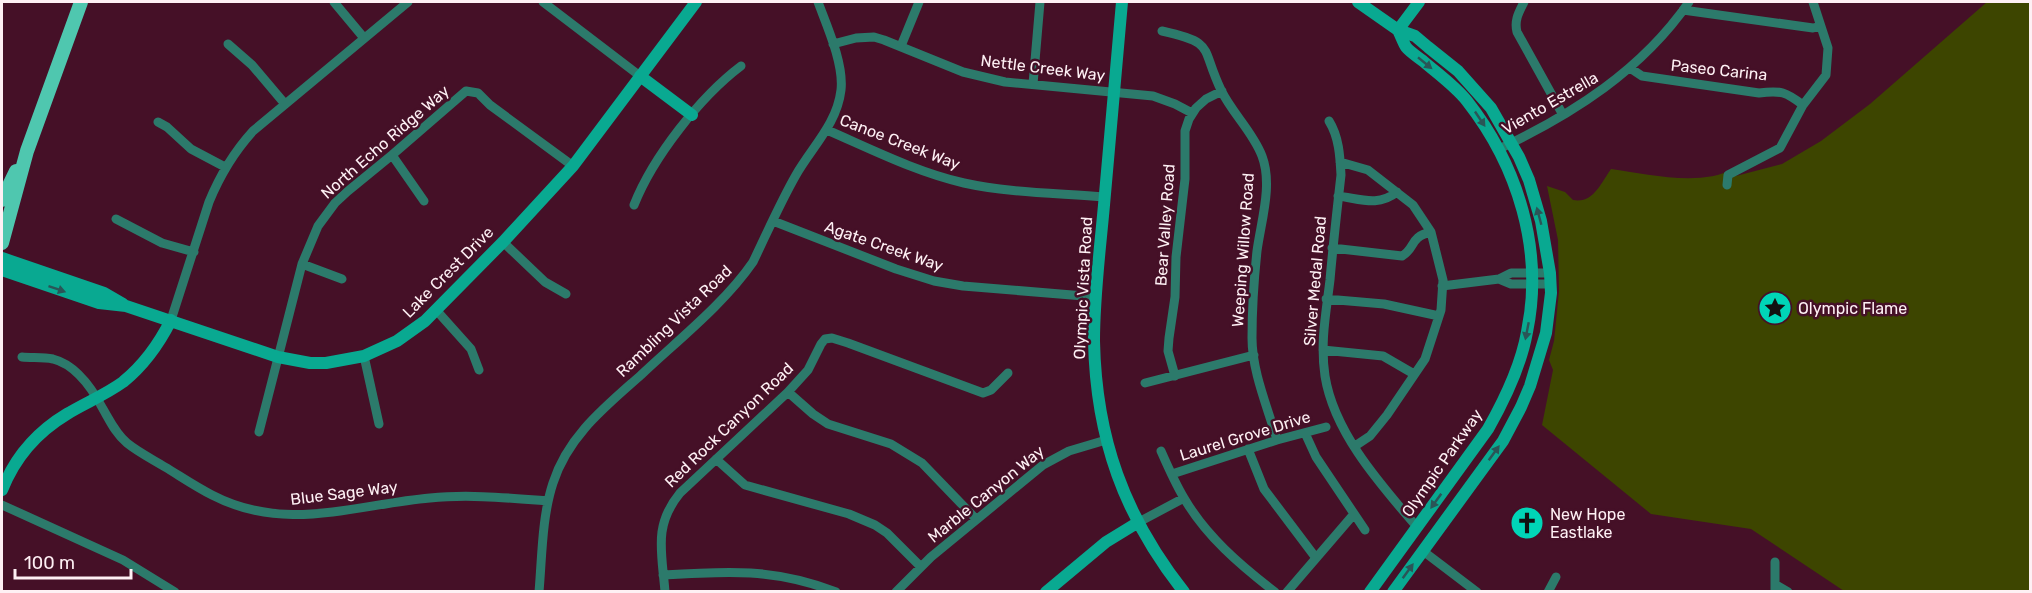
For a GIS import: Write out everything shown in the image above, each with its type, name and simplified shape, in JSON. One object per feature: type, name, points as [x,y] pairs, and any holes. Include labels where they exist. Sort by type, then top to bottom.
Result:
[{"type":"main road","points":[[2,243],[27,151],[81,2]]},
{"type":"main road","name":"Lake Crest Drive","points":[[2,270],[99,303],[126,306],[171,320],[278,357],[310,363],[326,363],[364,356],[411,332],[437,310],[503,242],[573,166],[696,2]]},
{"type":"main road","name":"Olympic Vista Road","points":[[1122,2],[1096,297],[1095,368],[1106,440],[1115,470],[1137,524],[1184,591]]},
{"type":"main road","points":[[1358,2],[1398,30],[1415,36],[1458,71],[1491,108],[1512,143],[1525,172],[1543,230],[1550,278],[1546,333],[1530,386],[1521,407],[1503,441],[1393,591]]},
{"type":"main road","points":[[1398,30],[1419,2]]},
{"type":"main road","points":[[1398,30],[1407,48],[1464,98],[1479,117],[1499,150],[1514,184],[1526,223],[1532,279]]},
{"type":"main road","points":[[640,76],[692,115]]},
{"type":"main road","points":[[2,200],[27,151]]},
{"type":"main road","name":"Lake Crest Drive","points":[[2,258],[104,293],[126,306]]},
{"type":"main road","name":"Olympic Parkway","points":[[1370,591],[1488,429],[1502,405],[1525,340],[1532,279]]},
{"type":"main road","points":[[2,490],[12,467],[35,438],[67,414],[97,398],[135,371],[156,347],[171,320]]},
{"type":"main road","points":[[1046,591],[1106,542],[1137,524]]},
{"type":"street","points":[[334,2],[364,38]]},
{"type":"street","points":[[171,320],[209,202],[234,153],[253,131],[408,2]]},
{"type":"street","points":[[543,2],[640,76]]},
{"type":"street","name":"Rambling Vista Road","points":[[539,591],[548,501],[552,484],[564,455],[582,429],[734,287],[753,262],[797,172],[827,130],[838,106],[841,91],[840,72],[818,2]]},
{"type":"street","points":[[901,46],[920,2]]},
{"type":"street","points":[[1033,84],[1040,2]]},
{"type":"street","points":[[1524,2],[1515,24],[1517,32],[1563,116]]},
{"type":"street","points":[[1727,185],[1728,175],[1780,148],[1803,105],[1826,75],[1828,48],[1813,2]]},
{"type":"street","points":[[1686,6],[1813,28],[1821,26]]},
{"type":"street","name":"Viento Estrella","points":[[1499,150],[1563,116],[1602,91],[1642,58],[1686,6]]},
{"type":"street","name":"Weeping Willow Road","points":[[1162,31],[1194,39],[1202,44],[1210,58],[1222,91],[1258,148],[1266,173],[1257,252],[1252,340],[1260,383],[1277,440]]},
{"type":"street","name":"Nettle Creek Way","points":[[832,44],[856,38],[874,37],[983,78],[1165,99],[1192,113]]},
{"type":"street","points":[[228,44],[252,65],[285,104]]},
{"type":"street","points":[[634,205],[647,175],[692,115],[724,79],[741,66]]},
{"type":"street","name":"Paseo Carina","points":[[1630,68],[1642,76],[1759,93],[1774,91],[1787,93],[1803,105]]},
{"type":"street","name":"North Echo Ridge Way","points":[[259,432],[302,264],[318,226],[334,203],[466,91],[478,93],[490,105],[573,166]]},
{"type":"street","points":[[1192,113],[1206,99],[1222,91]]},
{"type":"street","name":"Bear Valley Road","points":[[1175,376],[1168,351],[1168,338],[1175,297],[1176,257],[1185,179],[1184,137],[1192,113]]},
{"type":"street","name":"Silver Medal Road","points":[[1329,121],[1334,129],[1340,162],[1326,299],[1323,350],[1325,377],[1332,401],[1355,446],[1368,467],[1417,527]]},
{"type":"street","points":[[158,122],[167,127],[191,149],[225,167]]},
{"type":"street","name":"Canoe Creek Way","points":[[827,130],[908,164],[965,183],[1105,197]]},
{"type":"street","points":[[392,155],[424,201]]},
{"type":"street","points":[[1340,162],[1368,170],[1413,205],[1431,232],[1442,286],[1439,316],[1425,359],[1388,416],[1370,436],[1355,446]]},
{"type":"street","points":[[1338,196],[1377,202],[1387,200],[1397,192]]},
{"type":"street","points":[[116,219],[162,243],[194,252]]},
{"type":"street","name":"Agate Creek Way","points":[[773,221],[896,269],[928,279],[963,286],[1096,297]]},
{"type":"street","points":[[1332,248],[1402,256],[1406,254],[1418,236],[1431,232]]},
{"type":"street","points":[[503,242],[545,282],[566,294]]},
{"type":"street","points":[[302,264],[342,279]]},
{"type":"street","points":[[1442,286],[1499,279],[1511,273],[1532,279],[1550,278]]},
{"type":"street","points":[[1326,299],[1384,304],[1439,316]]},
{"type":"street","points":[[437,310],[471,349],[479,370]]},
{"type":"street","name":"Red Rock Canyon Road","points":[[665,591],[660,537],[669,506],[788,392],[808,370],[820,344],[825,339],[832,338],[983,393],[991,390],[1008,373]]},
{"type":"street","points":[[1323,350],[1383,356],[1414,374]]},
{"type":"street","points":[[364,356],[379,424]]},
{"type":"street","points":[[1144,383],[1254,356]]},
{"type":"street","name":"Blue Sage Way","points":[[22,357],[47,358],[63,362],[83,379],[97,398],[116,432],[135,449],[210,494],[242,508],[276,515],[302,516],[450,496],[548,501]]},
{"type":"street","points":[[788,392],[828,424],[872,436],[891,444],[922,463],[976,519]]},
{"type":"street","name":"Laurel Grove Drive","points":[[1172,474],[1277,440],[1326,427]]},
{"type":"street","points":[[1305,433],[1316,457],[1365,530]]},
{"type":"street","name":"Marble Canyon Way","points":[[896,591],[976,519],[1044,465],[1064,453],[1106,440]]},
{"type":"street","points":[[1248,450],[1264,489],[1316,558]]},
{"type":"street","points":[[1161,451],[1184,498],[1204,526],[1226,552],[1275,591]]},
{"type":"street","points":[[716,459],[745,485],[849,514],[875,525],[887,533],[921,567]]},
{"type":"street","points":[[1137,524],[1184,498]]},
{"type":"street","points":[[2,505],[123,560],[174,591]]},
{"type":"street","points":[[1287,591],[1354,514]]},
{"type":"street","points":[[1423,551],[1477,591]]},
{"type":"street","points":[[1775,562],[1775,588],[1788,591]]},
{"type":"street","points":[[663,575],[760,572],[836,591]]},
{"type":"street","points":[[1548,591],[1556,577]]},
{"type":"green space","points":[[1987,2],[2030,2],[2030,591],[1844,591],[1751,529],[1651,514],[1542,425],[1553,370],[1549,360],[1554,341],[1559,291],[1558,240],[1547,186],[1565,192],[1573,200],[1580,200],[1586,199],[1596,191],[1611,169],[1673,178],[1689,178],[1720,174],[1733,169],[1736,176],[1782,164],[1821,141],[1870,104]]},
{"type":"place","name":"Olympic Flame","points":[[1775,308]]},
{"type":"place","name":"New Hope Eastlake","points":[[1527,523]]}]
